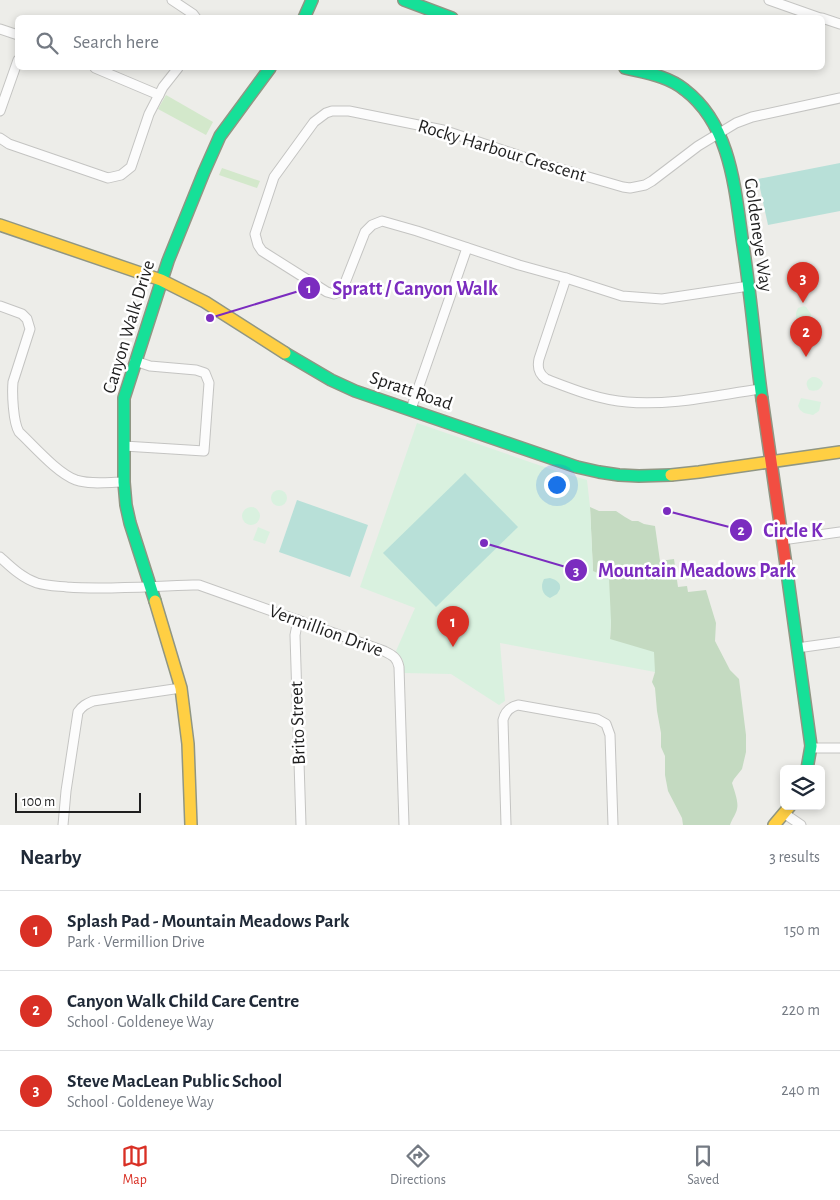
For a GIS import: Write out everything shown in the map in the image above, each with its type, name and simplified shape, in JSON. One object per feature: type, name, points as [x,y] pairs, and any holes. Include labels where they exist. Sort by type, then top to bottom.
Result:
[{"type":"street","points":[[172,0],[194,15]]},
{"type":"street","points":[[305,15],[312,0]]},
{"type":"street","points":[[404,0],[444,15]]},
{"type":"street","points":[[769,0],[812,15]]},
{"type":"street","points":[[825,19],[840,24]]},
{"type":"street","points":[[0,29],[15,34]]},
{"type":"street","points":[[0,111],[15,68]]},
{"type":"street","points":[[100,70],[159,95]]},
{"type":"street","points":[[0,138],[10,144],[108,178],[121,175],[131,167],[149,114],[163,87],[176,70]]},
{"type":"street","name":"Canyon Walk Drive","points":[[191,825],[188,744],[180,688],[126,505],[124,482],[124,398],[134,361],[168,259],[204,172],[220,136],[268,70]]},
{"type":"street","name":"Goldeneye Way","points":[[632,70],[673,82],[688,92],[711,119],[728,156],[748,286],[771,462]]},
{"type":"street","points":[[718,134],[736,123],[752,117],[840,98]]},
{"type":"street","name":"Rocky Harbour Crescent","points":[[718,134],[698,146],[652,181],[645,185],[630,188],[547,166],[442,130],[349,111],[332,111],[314,122],[274,177],[255,234],[262,251],[334,294],[343,288],[365,232],[376,223],[382,222],[417,231],[622,296],[662,299],[748,286]]},
{"type":"street","name":"Spratt Road","points":[[0,224],[180,288],[332,380],[359,393],[586,469],[611,474],[659,476],[687,474],[840,452]]},
{"type":"street","points":[[412,410],[467,248]]},
{"type":"street","points":[[566,278],[538,367],[542,376],[546,379],[581,392],[626,402],[642,403],[674,401],[761,389]]},
{"type":"street","points":[[0,306],[22,314],[27,319],[30,329],[12,388],[15,425],[19,432],[56,468],[70,477],[92,482],[124,482]]},
{"type":"street","points":[[124,446],[204,451],[209,383],[204,373],[196,370],[150,366],[134,361]]},
{"type":"street","points":[[771,462],[810,748],[808,765]]},
{"type":"street","points":[[782,540],[840,532]]},
{"type":"street","name":"Vermillion Drive","points":[[0,557],[15,571],[28,579],[47,585],[83,588],[199,585],[392,654],[396,658],[399,667],[404,825]]},
{"type":"street","name":"Brito Street","points":[[298,620],[295,635],[301,825]]},
{"type":"street","points":[[797,648],[840,642]]},
{"type":"street","points":[[63,825],[66,790],[80,709],[93,700],[180,688]]},
{"type":"street","points":[[506,825],[503,720],[508,710],[518,704],[597,719],[606,724],[610,735],[613,825]]},
{"type":"street","points":[[810,748],[840,748]]},
{"type":"street","points":[[774,825],[787,810],[802,825]]},
{"type":"green space","points":[[166,95],[213,122],[206,135],[158,109]]},
{"type":"green space","points":[[222,168],[260,181],[257,188],[219,175]]},
{"type":"green space","points":[[804,306],[811,314],[812,324],[808,329],[803,330],[796,314],[798,308]]},
{"type":"green space","points":[[812,377],[818,378],[823,383],[816,391],[809,390],[808,388],[808,379]]},
{"type":"green space","points":[[801,398],[821,402],[819,411],[813,415],[804,413],[798,406]]},
{"type":"green space","points":[[417,423],[587,480],[593,571],[609,578],[610,639],[654,652],[655,672],[500,643],[505,701],[499,705],[451,674],[404,673],[403,660],[396,651],[415,608],[360,587]]},
{"type":"green space","points":[[279,490],[287,498],[279,506],[271,498]]},
{"type":"green space","points":[[247,507],[255,507],[260,512],[258,523],[247,525],[242,520],[242,512]]},
{"type":"green space","points":[[590,507],[599,511],[616,511],[632,521],[655,526],[660,561],[674,559],[678,587],[687,586],[688,592],[706,590],[716,623],[715,641],[730,670],[739,679],[746,735],[746,752],[742,769],[732,783],[737,806],[730,825],[683,825],[682,818],[668,791],[665,775],[665,756],[661,747],[655,688],[652,682],[655,672],[610,640],[611,621],[593,572]]},
{"type":"green space","points":[[258,527],[270,532],[265,544],[253,540]]},
{"type":"shaded area","points":[[840,163],[840,211],[768,225],[758,179]]},
{"type":"shaded area","points":[[465,473],[518,527],[436,607],[383,553]]},
{"type":"shaded area","points":[[297,500],[368,525],[350,577],[279,552]]},
{"type":"shaded area","points":[[550,578],[558,582],[560,589],[557,594],[550,598],[545,595],[542,587],[544,579]]},
{"type":"traffic: fast","points":[[305,15],[312,0]]},
{"type":"traffic: fast","points":[[404,0],[444,15]]},
{"type":"traffic: fast","points":[[155,601],[126,505],[124,482],[124,398],[168,261],[204,172],[220,136],[269,70]]},
{"type":"traffic: fast","points":[[635,70],[664,78],[685,90],[701,105],[713,122],[722,141],[734,182],[762,399]]},
{"type":"traffic: fast","points":[[285,353],[331,380],[355,391],[577,467],[619,475],[671,475]]},
{"type":"traffic: fast","points":[[786,565],[811,746],[808,765]]},
{"type":"traffic: slow","points":[[0,225],[161,280],[205,302],[285,353]]},
{"type":"traffic: slow","points":[[671,475],[840,452]]},
{"type":"traffic: slow","points":[[155,601],[181,688],[188,744],[191,825]]},
{"type":"traffic: slow","points":[[774,825],[787,810]]},
{"type":"traffic: jam","points":[[762,399],[786,565]]},
{"type":"place","name":"Steve MacLean Public School","points":[[803,303]]},
{"type":"place","name":"Spratt / Canyon Walk","points":[[210,318]]},
{"type":"place","name":"Canyon Walk Child Care Centre","points":[[806,357]]},
{"type":"place","name":"Circle K","points":[[667,511]]},
{"type":"place","name":"Mountain Meadows Park","points":[[484,543]]},
{"type":"place","name":"Splash Pad - Mountain Meadows Park","points":[[453,647]]}]
